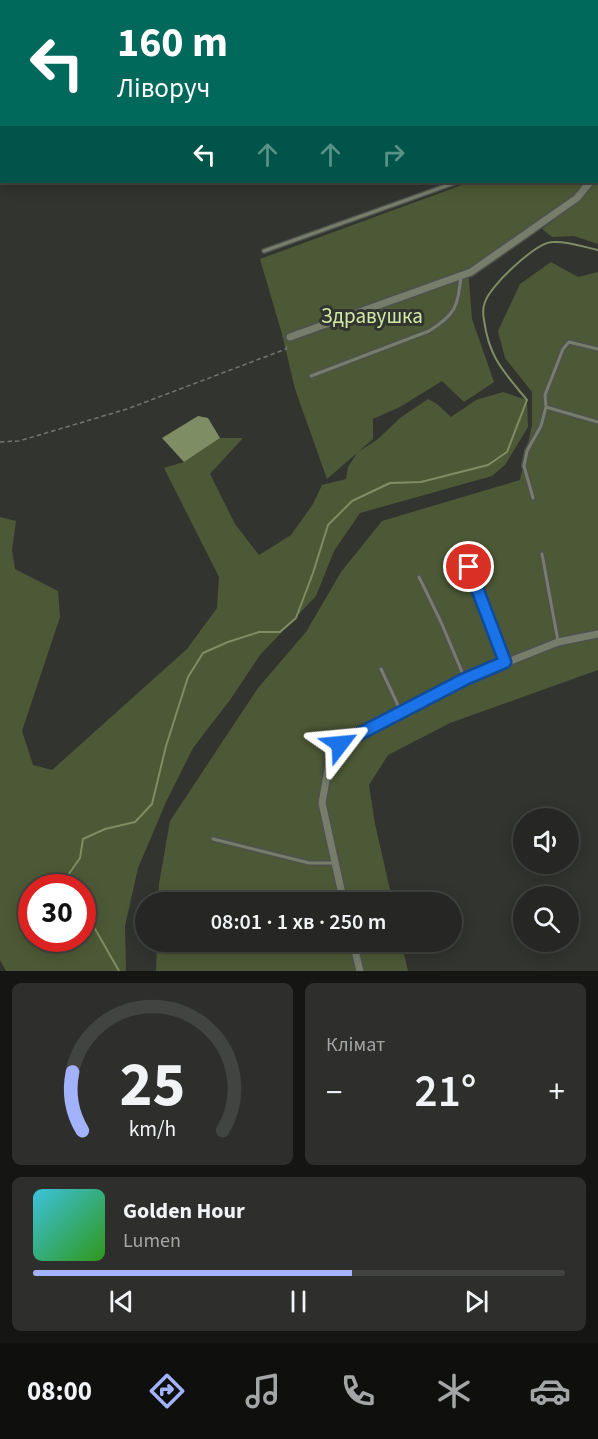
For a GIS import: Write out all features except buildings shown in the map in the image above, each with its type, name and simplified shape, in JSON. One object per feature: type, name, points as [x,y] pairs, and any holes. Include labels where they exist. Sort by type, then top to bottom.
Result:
[{"type":"street","points":[[290,337],[471,272],[577,198],[589,183]]},
{"type":"street","points":[[341,892],[322,803],[329,763],[340,744],[465,679],[558,642],[598,634]]},
{"type":"street","points":[[355,952],[360,971]]},
{"type":"lane","points":[[264,251],[454,183]]},
{"type":"lane","points":[[311,376],[429,331],[446,321],[457,305],[461,276]]},
{"type":"lane","points":[[533,498],[524,466],[527,451],[541,426],[546,406],[545,395],[563,349],[569,342],[577,342],[598,349]]},
{"type":"lane","points":[[546,406],[598,422]]},
{"type":"lane","points":[[542,554],[558,642]]},
{"type":"lane","points":[[469,567],[505,662]]},
{"type":"lane","points":[[419,577],[465,679]]},
{"type":"lane","points":[[381,669],[398,703],[399,712]]},
{"type":"lane","points":[[213,839],[309,863],[335,864]]},
{"type":"path","points":[[0,442],[19,441],[127,409],[286,349],[290,337]]},
{"type":"green space","name":"Здравушка","points":[[467,183],[584,183],[571,200],[495,253],[468,268],[472,319],[494,382],[464,402],[442,381],[400,407],[373,419],[373,439],[358,452],[428,399],[451,417],[476,400],[503,392],[527,400],[528,427],[505,465],[492,476],[360,513],[334,551],[316,596],[260,655],[230,700],[193,748],[166,802],[138,868],[125,926],[126,971],[6,971],[0,960],[0,517],[16,521],[12,550],[15,569],[58,591],[60,617],[22,731],[33,765],[52,770],[187,649],[217,608],[219,577],[164,468],[184,462],[220,438],[243,438],[210,474],[235,524],[259,555],[291,535],[313,504],[322,485],[346,479],[348,467],[357,453],[327,479],[295,389],[260,259]]},
{"type":"green space","points":[[593,183],[598,183],[598,244],[574,236],[552,237],[542,229],[577,203]]},
{"type":"green space","points":[[551,262],[578,277],[598,272],[598,670],[450,723],[388,755],[369,785],[390,892],[159,892],[170,821],[258,688],[306,632],[341,572],[382,521],[520,480],[532,425],[532,392],[505,358],[498,331],[520,284]]},
{"type":"green space","points":[[157,952],[403,952],[408,971],[156,971]]},
{"type":"shaded area","points":[[198,416],[208,418],[220,438],[184,462],[162,438]]},
{"type":"waterway","points":[[69,874],[80,858],[83,839],[105,829],[135,822],[152,804],[166,746],[188,677],[203,653],[259,632],[280,632],[296,618],[328,525],[352,501],[390,483],[421,482],[488,465],[507,452],[527,400],[494,355],[486,333],[483,311],[485,302],[495,286],[514,266],[545,244],[564,242],[598,250]]},
{"type":"waterway","points":[[96,931],[119,971]]},
{"type":"route","points":[[340,744],[465,679],[505,662],[469,567]]}]
